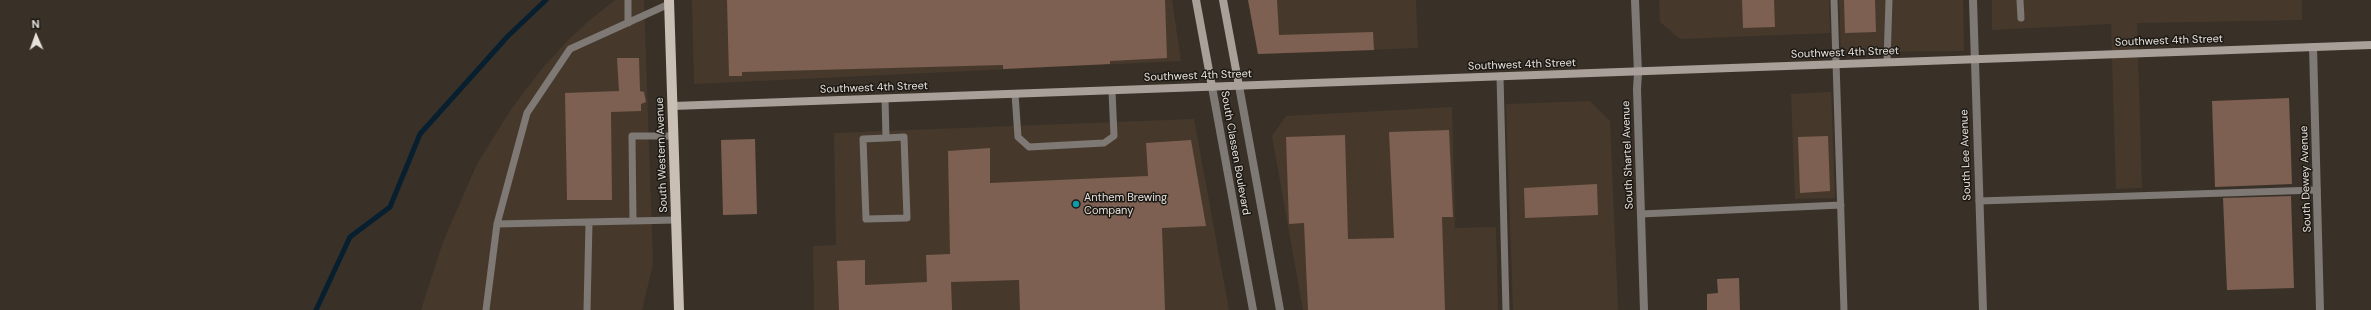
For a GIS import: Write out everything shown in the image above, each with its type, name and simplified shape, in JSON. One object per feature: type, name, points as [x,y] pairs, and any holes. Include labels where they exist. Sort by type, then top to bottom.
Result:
[{"type":"main road","name":"South Classen Boulevard","points":[[1196,0],[1212,87]]},
{"type":"main road","name":"South Classen Boulevard","points":[[1223,0],[1239,86]]},
{"type":"main road","name":"South Western Avenue","points":[[669,2],[679,310]]},
{"type":"main road","name":"Southwest 4th Street","points":[[673,106],[1500,76],[1638,73],[1887,62],[2371,45]]},
{"type":"street","name":"South Shartel Avenue","points":[[1635,0],[1644,310]]},
{"type":"street","name":"South Lee Avenue","points":[[1973,0],[1983,310]]},
{"type":"street","name":"South Dewey Avenue","points":[[2313,47],[2320,310]]},
{"type":"street","name":"South Classen Boulevard","points":[[1239,86],[1280,310]]},
{"type":"street","name":"South Classen Boulevard","points":[[1212,87],[1253,310]]},
{"type":"lane","points":[[628,0],[628,23]]},
{"type":"lane","points":[[1834,0],[1844,310]]},
{"type":"lane","points":[[1887,62],[1889,0]]},
{"type":"lane","points":[[2020,0],[2021,18]]},
{"type":"lane","points":[[486,310],[497,224],[527,113],[570,49],[628,23],[669,2]]},
{"type":"lane","points":[[1500,76],[1506,310]]},
{"type":"lane","points":[[1015,94],[1018,138],[1030,147],[1104,143],[1114,136],[1112,91]]},
{"type":"lane","points":[[885,99],[886,138]]},
{"type":"lane","points":[[633,221],[632,136],[674,136]]},
{"type":"lane","points":[[904,137],[906,218],[866,219],[863,138],[886,138],[904,137]]},
{"type":"lane","points":[[1979,201],[2317,190]]},
{"type":"lane","points":[[1641,214],[1841,205]]},
{"type":"lane","points":[[497,224],[676,220]]},
{"type":"lane","points":[[587,310],[589,223]]},
{"type":"shaded area","points":[[615,0],[644,0],[653,264],[642,310],[421,310],[443,242],[477,164],[512,108],[541,70],[568,40]]},
{"type":"shaded area","points":[[692,0],[1172,0],[1181,61],[694,84]]},
{"type":"shaded area","points":[[1248,0],[1416,0],[1418,48],[1258,54]]},
{"type":"shaded area","points":[[1659,0],[1829,0],[1830,33],[1680,39],[1660,22]]},
{"type":"shaded area","points":[[1839,0],[1963,0],[1964,51],[1841,52]]},
{"type":"shaded area","points":[[1992,0],[2302,0],[2302,20],[2137,23],[2142,188],[2116,189],[2111,24],[1992,30]]},
{"type":"shaded area","points":[[1831,92],[1835,198],[1795,199],[1791,94]]},
{"type":"shaded area","points":[[1590,101],[1610,121],[1618,310],[1513,310],[1506,104]]},
{"type":"shaded area","points":[[1452,107],[1455,228],[1496,227],[1498,310],[1303,310],[1272,136],[1286,116]]},
{"type":"shaded area","points":[[1194,119],[1229,310],[814,310],[813,246],[836,245],[834,133]]},
{"type":"building","points":[[727,0],[1165,0],[1167,58],[1110,61],[1110,64],[1003,69],[1003,65],[742,72],[742,76],[729,76]]},
{"type":"building","points":[[1248,0],[1277,0],[1279,35],[1373,32],[1374,50],[1258,54]]},
{"type":"building","points":[[1742,0],[1774,0],[1775,27],[1743,28]]},
{"type":"building","points":[[1844,0],[1875,0],[1876,32],[1845,33]]},
{"type":"building","points":[[617,58],[639,58],[640,91],[644,92],[646,102],[641,104],[641,111],[611,112],[612,200],[567,200],[565,93],[619,91]]},
{"type":"building","points":[[2289,98],[2292,184],[2215,187],[2212,101]]},
{"type":"building","points":[[1449,130],[1453,217],[1442,217],[1445,310],[1308,310],[1304,223],[1289,224],[1286,137],[1345,135],[1348,239],[1394,238],[1389,132]]},
{"type":"building","points":[[1828,136],[1830,191],[1800,193],[1798,137]]},
{"type":"building","points":[[755,139],[757,214],[723,215],[721,140]]},
{"type":"building","points":[[1191,140],[1206,226],[1162,228],[1165,310],[1020,310],[1019,280],[951,282],[952,310],[839,310],[837,261],[865,260],[865,285],[927,282],[926,255],[950,254],[948,151],[990,148],[990,183],[1148,176],[1146,143]]},
{"type":"building","points":[[1597,184],[1598,215],[1525,218],[1524,188]]},
{"type":"building","points":[[2291,196],[2294,288],[2227,290],[2223,198]]},
{"type":"building","points":[[1739,278],[1740,310],[1707,310],[1707,294],[1718,293],[1717,279]]},
{"type":"waterway","points":[[316,310],[350,237],[390,207],[420,134],[508,36],[546,0]]},
{"type":"place","name":"Anthem Brewing Company","points":[[1076,204]]}]
